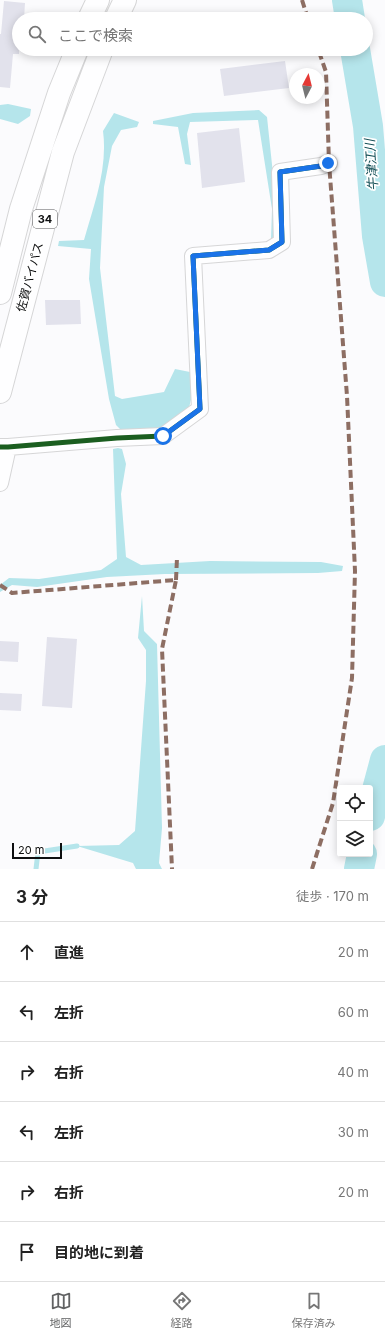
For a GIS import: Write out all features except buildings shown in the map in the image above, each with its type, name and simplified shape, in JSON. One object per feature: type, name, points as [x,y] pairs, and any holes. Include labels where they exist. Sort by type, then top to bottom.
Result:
[{"type":"highway","points":[[92,12],[98,0]]},
{"type":"highway","points":[[119,12],[125,0]]},
{"type":"highway","name":"佐賀バイパス","points":[[0,293],[21,209],[59,93],[74,56]]},
{"type":"highway","name":"佐賀バイパス","points":[[0,392],[63,152],[99,56]]},
{"type":"street","points":[[0,483],[4,447],[163,436],[200,409],[193,256],[269,250],[282,242],[280,172],[321,166],[328,163]]},
{"type":"water","points":[[8,104],[31,109],[30,116],[18,124],[0,119],[0,105]]},
{"type":"water","points":[[259,110],[267,117],[277,212],[276,239],[271,239],[272,209],[258,120],[190,122],[187,134],[191,165],[185,164],[178,127],[153,124],[153,121],[193,113]]},
{"type":"water","points":[[114,113],[139,122],[137,127],[121,130],[112,146],[104,187],[100,268],[115,396],[122,399],[164,392],[175,369],[190,372],[192,395],[189,408],[159,429],[120,429],[116,425],[109,399],[89,279],[91,249],[58,246],[59,241],[84,240],[96,200],[102,173],[104,159],[103,131]]},
{"type":"water","points":[[113,449],[122,449],[126,464],[121,494],[126,557],[141,565],[210,561],[321,562],[343,566],[342,571],[318,573],[165,574],[107,577],[37,587],[12,585],[0,592],[0,585],[9,578],[39,579],[101,570],[117,559]]},
{"type":"water","points":[[142,596],[144,631],[157,644],[162,828],[159,863],[162,869],[136,869],[133,863],[77,846],[119,845],[135,831],[146,681],[146,650],[138,638]]},
{"type":"waterway","name":"牛津江川","points":[[347,0],[349,12]]},
{"type":"waterway","name":"牛津江川","points":[[356,56],[368,126],[377,236],[385,282]]},
{"type":"waterway","name":"牛津江川","points":[[373,805],[385,760]]},
{"type":"waterway","points":[[36,869],[38,852],[77,846]]},
{"type":"waterway","name":"牛津江川","points":[[359,869],[361,857]]},
{"type":"marked path","points":[[302,0],[306,12]]},
{"type":"marked path","points":[[312,869],[333,803],[352,678],[355,571],[347,396],[329,163],[326,72],[320,56]]},
{"type":"marked path","points":[[176,580],[177,558]]},
{"type":"marked path","points":[[0,585],[12,593],[176,580],[162,649],[172,869]]},
{"type":"cycle path","points":[[0,447],[163,436],[200,409],[193,256],[269,250],[282,242],[280,172],[321,166],[329,163]]},
{"type":"route","points":[[163,436],[200,409],[193,256],[269,250],[282,242],[280,172],[321,166],[328,163]]}]
